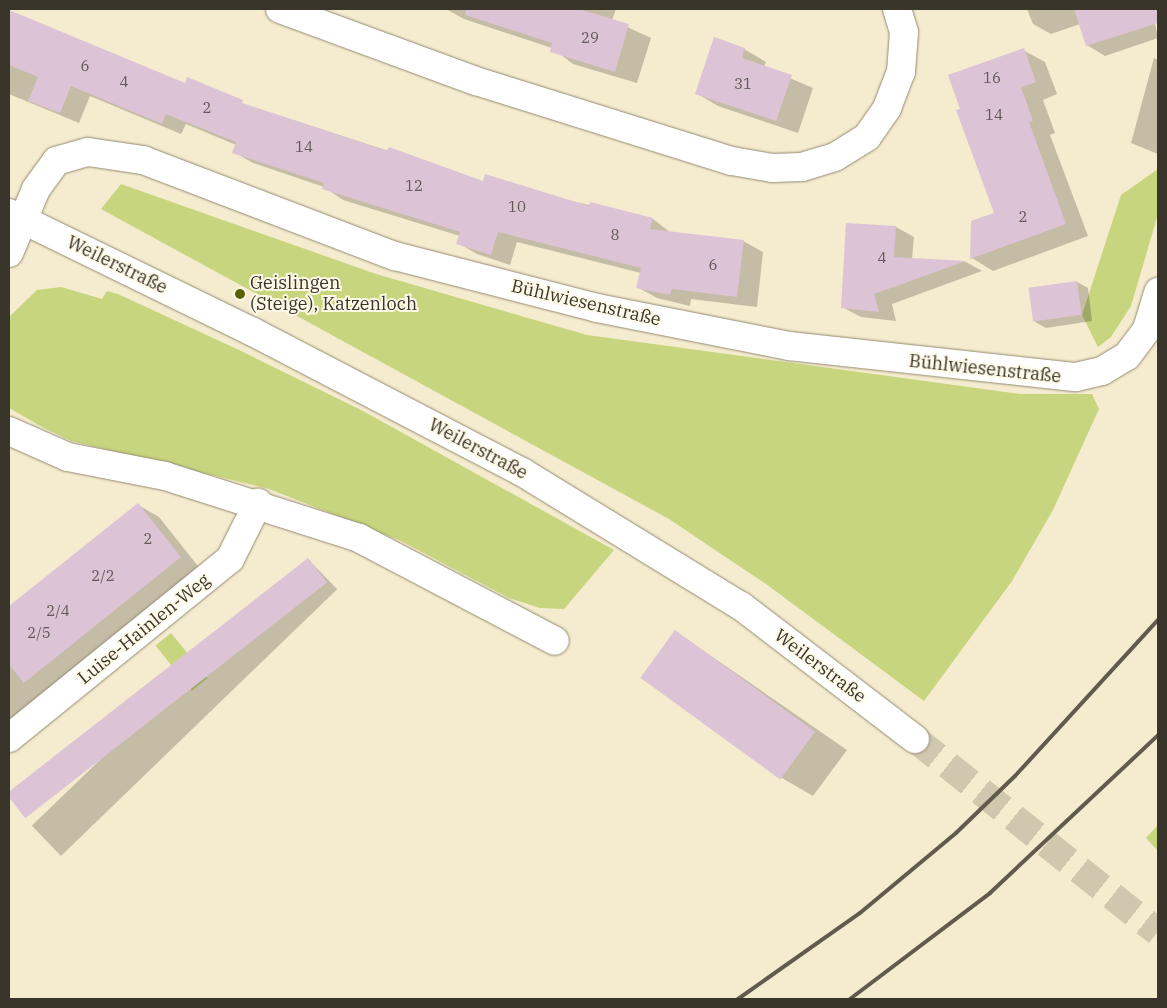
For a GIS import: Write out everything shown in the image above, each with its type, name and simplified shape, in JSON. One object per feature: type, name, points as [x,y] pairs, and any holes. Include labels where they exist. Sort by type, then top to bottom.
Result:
[{"type":"street","points":[[280,9],[476,81],[732,162],[772,168],[802,167],[835,157],[867,136],[887,108],[901,72],[904,32],[897,9]]},
{"type":"street","name":"Bühlwiesenstraße","points":[[9,253],[15,217],[56,160],[88,152],[143,160],[395,256],[597,308],[789,346],[1042,376],[1076,377],[1102,371],[1127,356],[1147,330],[1158,292]]},
{"type":"street","name":"Weilerstraße","points":[[15,217],[253,332],[522,472],[741,606],[915,739]]},
{"type":"street","points":[[9,431],[68,457],[165,476],[258,503],[359,538],[555,642]]},
{"type":"street","name":"Luise-Hainlen-Weg","points":[[9,738],[230,559],[258,503]]},
{"type":"green space","points":[[1158,169],[1158,214],[1131,306],[1111,337],[1098,347],[1082,315],[1121,195]]},
{"type":"green space","points":[[121,184],[376,274],[587,335],[1020,394],[1092,394],[1099,409],[1053,510],[1012,581],[924,701],[766,584],[669,519],[101,209]]},
{"type":"green space","points":[[61,287],[102,299],[107,291],[118,294],[239,350],[363,411],[614,550],[564,609],[540,608],[509,598],[401,541],[269,489],[71,441],[9,408],[9,317],[37,290]]},
{"type":"green space","points":[[171,633],[208,678],[192,691],[155,646]]},
{"type":"green space","points":[[1158,825],[1158,851],[1146,838]]},
{"type":"building","points":[[466,9],[579,9],[629,24],[615,72],[550,52],[552,43],[465,15]]},
{"type":"building","points":[[1074,9],[1158,9],[1158,23],[1086,46]]},
{"type":"building","points":[[9,10],[185,83],[187,77],[243,100],[242,103],[387,151],[389,147],[483,181],[485,174],[589,206],[590,202],[653,218],[650,229],[744,240],[737,297],[672,289],[670,295],[636,288],[641,268],[498,232],[491,255],[456,244],[460,232],[322,189],[324,183],[232,153],[236,142],[166,114],[162,124],[71,86],[60,113],[28,101],[38,77],[9,65]]},
{"type":"building","points":[[714,37],[745,48],[742,58],[792,75],[776,121],[695,94]]},
{"type":"building","points":[[1024,48],[1036,82],[1021,87],[1033,121],[1029,122],[1066,224],[970,259],[971,221],[994,213],[956,110],[960,109],[948,75]]},
{"type":"building","points":[[846,223],[896,226],[894,257],[966,261],[874,294],[879,312],[841,308]]},
{"type":"building","points":[[1077,281],[1082,315],[1033,321],[1028,288]]},
{"type":"building","points":[[138,503],[181,557],[24,683],[9,665],[9,606]]},
{"type":"building","points":[[308,558],[327,582],[25,818],[9,797],[9,792]]},
{"type":"building","points":[[675,630],[815,732],[780,779],[640,678]]},
{"type":"tunnel","points":[[915,739],[1158,932]]},
{"type":"railway","points":[[738,999],[860,913],[956,833],[1015,776],[1158,620]]},
{"type":"railway","points":[[850,999],[990,893],[1158,735]]},
{"type":"place","name":"Geislingen (Steige), Katzenloch","points":[[240,294]]}]
